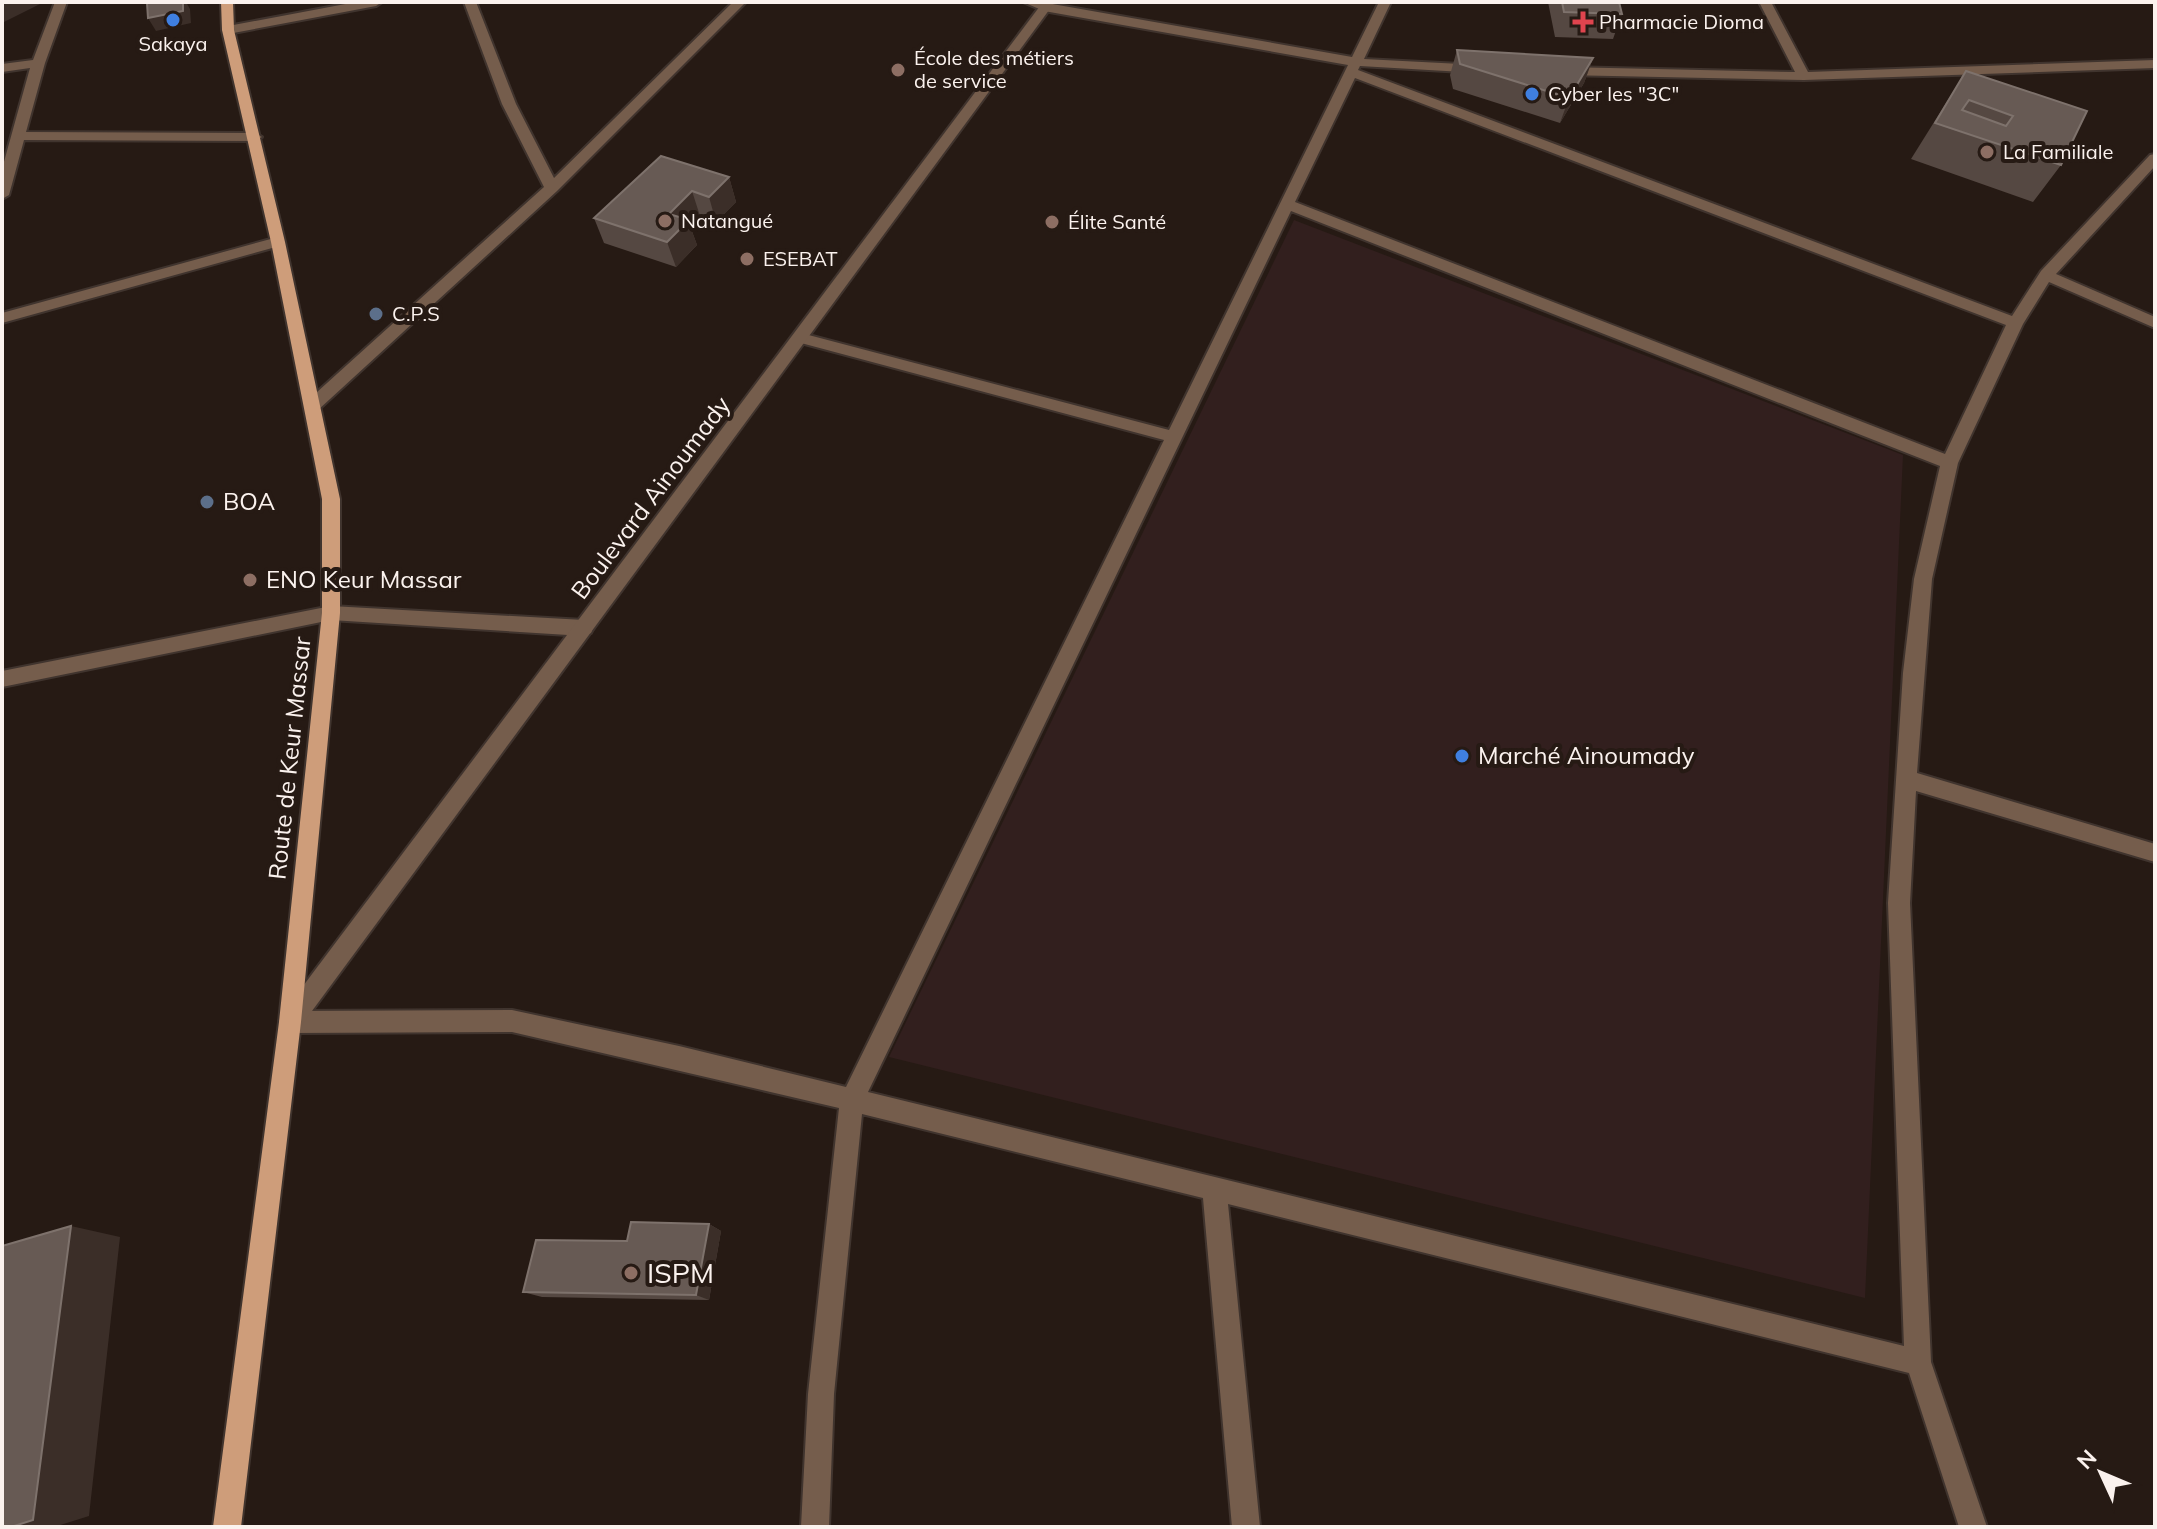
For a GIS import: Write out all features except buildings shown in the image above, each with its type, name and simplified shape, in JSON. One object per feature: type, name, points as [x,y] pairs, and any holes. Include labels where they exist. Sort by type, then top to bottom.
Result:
[{"type":"main road","name":"Route de Keur Massar","points":[[227,2],[228,30],[255,137],[331,499],[331,613],[290,1022],[227,1527]]},
{"type":"street","points":[[2,194],[38,63],[61,2]]},
{"type":"street","points":[[228,30],[376,2]]},
{"type":"street","points":[[312,406],[552,188],[740,2]]},
{"type":"street","points":[[815,1527],[821,1394],[851,1102],[1385,2]]},
{"type":"street","points":[[1765,2],[1804,76]]},
{"type":"street","points":[[1041,4],[1353,67],[2015,323]]},
{"type":"street","name":"Boulevard Ainoumady","points":[[290,1022],[801,338],[1041,4]]},
{"type":"street","points":[[476,6],[509,104],[552,188]]},
{"type":"street","points":[[2,68],[38,63]]},
{"type":"street","points":[[1543,71],[1804,76],[2155,64]]},
{"type":"street","points":[[1353,67],[1498,70]]},
{"type":"street","points":[[18,136],[255,137]]},
{"type":"street","points":[[1973,1527],[1918,1362],[1899,903],[1923,579],[1949,463],[2015,323],[2046,275],[2155,158]]},
{"type":"street","points":[[1287,204],[1949,463]]},
{"type":"street","points":[[2,318],[278,242]]},
{"type":"street","points":[[2046,275],[2155,323]]},
{"type":"street","points":[[801,338],[1174,437]]},
{"type":"street","points":[[2,679],[331,613],[584,628]]},
{"type":"street","points":[[1906,779],[2155,853]]},
{"type":"street","points":[[290,1022],[512,1021],[679,1057],[851,1102],[1918,1362]]},
{"type":"street","points":[[1214,1188],[1246,1527]]},
{"type":"shaded area","name":"Marché Ainoumady","points":[[1294,220],[1903,455],[1865,1298],[889,1057]]},
{"type":"place","name":"Sakaya","points":[[173,20]]},
{"type":"place","name":"Pharmacie Dioma","points":[[1583,22]]},
{"type":"place","name":"École des métiers de service","points":[[898,70]]},
{"type":"place","name":"Cyber les \"3C\"","points":[[1532,94]]},
{"type":"place","name":"La Familiale","points":[[1987,152]]},
{"type":"place","name":"Natangué","points":[[665,221]]},
{"type":"place","name":"Élite Santé","points":[[1052,222]]},
{"type":"place","name":"ESEBAT","points":[[747,259]]},
{"type":"place","name":"C.P.S","points":[[376,314]]},
{"type":"place","name":"BOA","points":[[207,502]]},
{"type":"place","name":"ENO Keur Massar","points":[[250,580]]},
{"type":"place","name":"Marché Ainoumady","points":[[1462,756]]},
{"type":"place","name":"ISPM","points":[[631,1273]]}]
